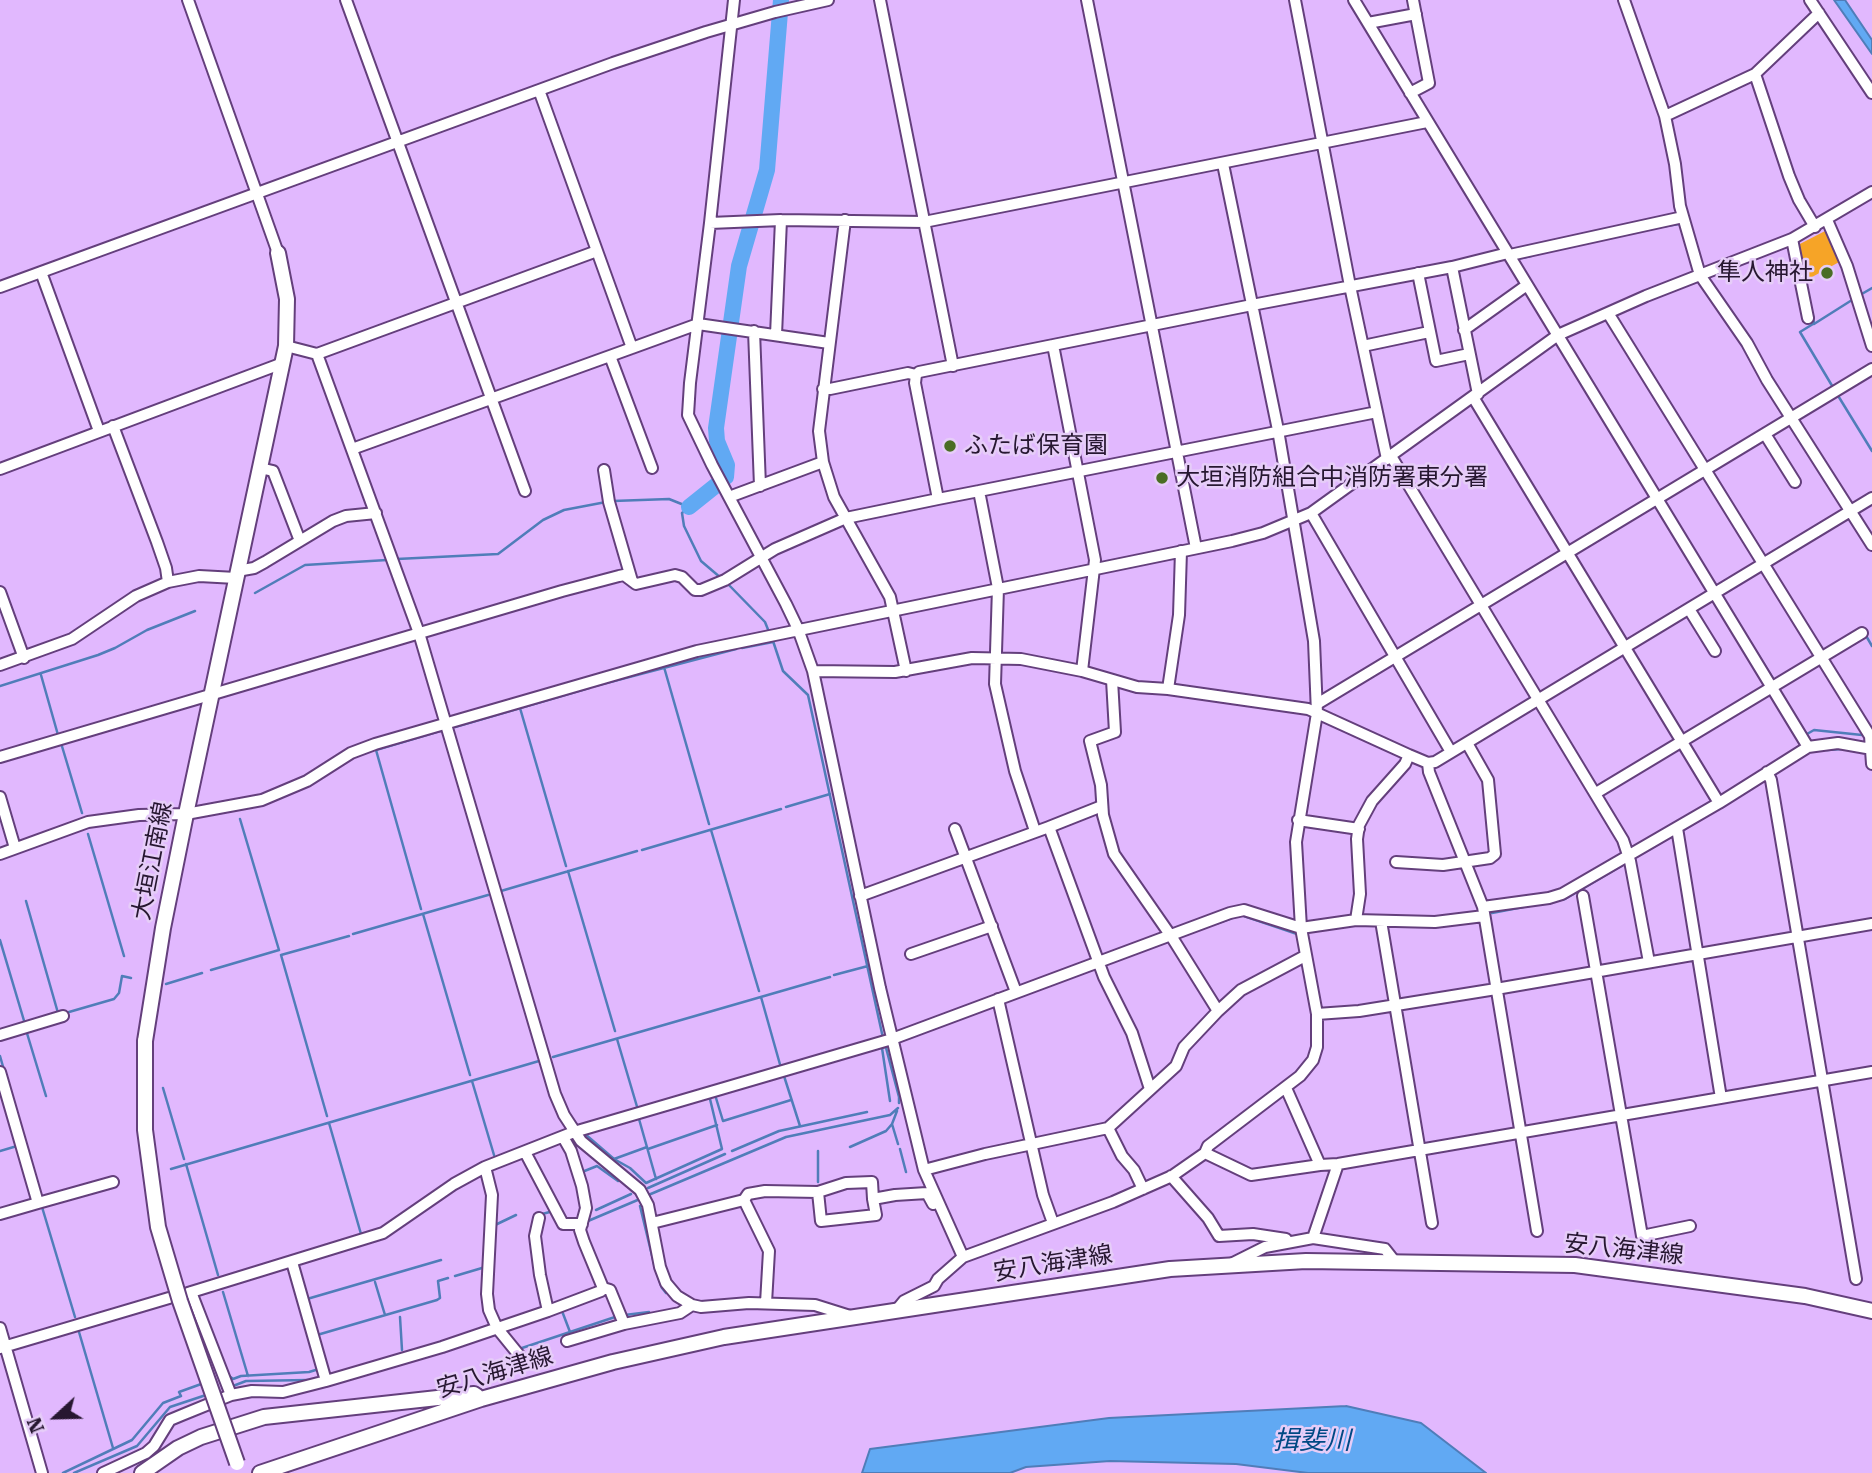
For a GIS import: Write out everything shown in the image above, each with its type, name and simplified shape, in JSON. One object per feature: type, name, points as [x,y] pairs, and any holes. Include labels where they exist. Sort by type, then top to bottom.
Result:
[{"type":"main road","name":"大垣江南線","points":[[239,1468],[180,1301],[159,1227],[145,1130],[145,1041],[163,928],[186,814],[286,346],[287,299],[278,253]]},
{"type":"main road","name":"安八海津線","points":[[260,1473],[481,1399],[613,1362],[724,1337],[1170,1269],[1306,1261],[1575,1265],[1793,1294],[1872,1311]]},
{"type":"main road","points":[[142,1473],[178,1448],[201,1437],[264,1417],[474,1394],[481,1399]]},
{"type":"street","points":[[188,0],[278,253]]},
{"type":"street","points":[[346,0],[525,491]]},
{"type":"street","points":[[734,0],[688,415],[798,629],[813,671],[860,896],[924,1170],[963,1257]]},
{"type":"street","points":[[880,0],[953,366]]},
{"type":"street","points":[[1087,0],[1196,548]]},
{"type":"street","points":[[1295,0],[1350,286],[1389,458],[1623,840],[1629,856],[1649,962]]},
{"type":"street","points":[[1354,0],[1717,592],[1808,747]]},
{"type":"street","points":[[1410,93],[1429,83],[1413,0]]},
{"type":"street","points":[[1624,0],[1665,116],[1683,217],[1700,275],[1747,343],[1872,545]]},
{"type":"street","points":[[1810,0],[1872,93]]},
{"type":"street","points":[[0,287],[539,90],[732,24],[823,1]]},
{"type":"street","points":[[1665,116],[1755,74],[1819,13]]},
{"type":"street","points":[[1368,23],[1416,14]]},
{"type":"street","points":[[1755,74],[1789,176],[1815,227]]},
{"type":"street","points":[[539,90],[632,348]]},
{"type":"street","points":[[710,223],[781,220],[924,222],[1427,122]]},
{"type":"street","points":[[895,1312],[904,1301],[934,1286],[938,1279],[963,1257],[1171,1176],[1205,1153],[1208,1146],[1300,1076],[1313,1060],[1317,1047],[1317,1014],[1301,928],[1296,842],[1317,708],[1314,641],[1278,430],[1223,164]]},
{"type":"street","points":[[0,853],[88,822],[139,815],[186,814],[262,800],[307,781],[351,753],[374,744],[697,650],[1263,533],[1311,513],[1558,335],[1792,239],[1872,192]]},
{"type":"street","points":[[938,499],[915,383],[919,372],[1452,267],[1683,217]]},
{"type":"street","points":[[776,335],[781,220]]},
{"type":"street","points":[[845,220],[819,431],[823,462],[834,497],[890,597],[906,671]]},
{"type":"street","points":[[1826,220],[1845,259],[1872,346]]},
{"type":"street","points":[[1792,239],[1808,317]]},
{"type":"street","points":[[286,346],[317,354],[597,251]]},
{"type":"street","points":[[1452,267],[1475,395],[1719,803]]},
{"type":"street","points":[[41,272],[99,431]]},
{"type":"street","points":[[1418,273],[1436,361],[1469,354]]},
{"type":"street","points":[[1464,330],[1527,285]]},
{"type":"street","points":[[1608,313],[1870,736],[1872,764]]},
{"type":"street","points":[[352,449],[698,324],[830,343]]},
{"type":"street","points":[[754,331],[760,486]]},
{"type":"street","points":[[1363,346],[1429,332]]},
{"type":"street","points":[[1053,345],[1095,560],[1082,671]]},
{"type":"street","points":[[317,354],[419,633],[555,1094],[574,1132],[582,1142],[640,1190],[648,1205],[660,1267],[666,1283],[677,1296],[692,1306],[712,1308],[766,1304],[815,1305],[854,1318]]},
{"type":"street","points":[[610,356],[652,468]]},
{"type":"street","points":[[0,469],[283,363]]},
{"type":"street","points":[[813,671],[906,671],[972,658],[1021,659],[1082,671],[1137,687],[1317,708],[1481,605],[1872,369]]},
{"type":"street","points":[[823,388],[830,389],[908,373],[916,375]]},
{"type":"street","points":[[0,757],[619,576],[624,575],[636,584],[675,575],[682,577],[695,590],[701,590],[725,580],[761,556],[846,518],[1377,412]]},
{"type":"street","points":[[113,426],[158,542],[167,582]]},
{"type":"street","points":[[1765,434],[1795,482]]},
{"type":"street","points":[[729,497],[823,462]]},
{"type":"street","points":[[260,468],[273,471],[300,541]]},
{"type":"street","points":[[604,470],[609,502],[632,580]]},
{"type":"street","points":[[979,491],[998,588],[995,684],[1010,751],[1035,831]]},
{"type":"street","points":[[1317,708],[1409,755],[1428,763],[1435,762],[1872,498]]},
{"type":"street","points":[[0,665],[72,639],[125,603],[167,582],[199,576],[236,574],[254,568],[333,521],[362,513],[376,513]]},
{"type":"street","points":[[1311,513],[1451,752]]},
{"type":"street","points":[[1168,689],[1179,615],[1181,551]]},
{"type":"street","points":[[0,592],[24,658]]},
{"type":"street","points":[[1689,609],[1715,651]]},
{"type":"street","points":[[1596,793],[1862,633]]},
{"type":"street","points":[[1112,680],[1115,732],[1090,741],[1114,854],[1218,1011]]},
{"type":"street","points":[[1396,862],[1443,865],[1490,858],[1495,854],[1488,780],[1467,743]]},
{"type":"street","points":[[231,1395],[190,1292],[383,1233],[454,1184],[485,1167],[574,1132],[892,1039],[1230,913],[1244,910],[1301,928],[1356,919],[1434,922],[1549,898],[1562,894],[1629,856],[1808,747],[1838,743],[1871,748]]},
{"type":"street","points":[[1356,919],[1360,894],[1357,839],[1359,829],[1372,801],[1405,764],[1409,755]]},
{"type":"street","points":[[1428,763],[1429,772],[1484,912],[1537,1231]]},
{"type":"street","points":[[1767,772],[1771,780],[1856,1279]]},
{"type":"street","points":[[0,797],[15,849]]},
{"type":"street","points":[[860,896],[1102,806]]},
{"type":"street","points":[[1298,820],[1359,829]]},
{"type":"street","points":[[1049,827],[1098,961],[1132,1033],[1150,1089]]},
{"type":"street","points":[[1677,828],[1721,1098]]},
{"type":"street","points":[[955,829],[1016,992]]},
{"type":"street","points":[[1583,896],[1642,1236],[1690,1226]]},
{"type":"street","points":[[1381,921],[1432,1223]]},
{"type":"street","points":[[1317,1014],[1359,1011],[1496,989],[1872,924]]},
{"type":"street","points":[[911,954],[992,926]]},
{"type":"street","points":[[924,1170],[1031,1143],[1108,1128],[1176,1066],[1184,1047],[1241,990],[1305,956]]},
{"type":"street","points":[[998,999],[1043,1195],[1053,1223]]},
{"type":"street","points":[[0,1035],[63,1016]]},
{"type":"street","points":[[0,1072],[38,1203]]},
{"type":"street","points":[[1205,1153],[1251,1175],[1338,1164],[1872,1072]]},
{"type":"street","points":[[1286,1088],[1320,1165]]},
{"type":"street","points":[[1108,1128],[1143,1189]]},
{"type":"street","points":[[563,1137],[571,1151],[582,1186],[586,1208],[580,1230],[603,1288]]},
{"type":"street","points":[[525,1152],[564,1224],[582,1224]]},
{"type":"street","points":[[1308,1239],[1338,1164]]},
{"type":"street","points":[[485,1167],[492,1195],[487,1294],[489,1310],[497,1328],[519,1355]]},
{"type":"street","points":[[1171,1176],[1208,1218],[1219,1236],[1252,1234],[1266,1238],[1308,1239],[1385,1249],[1396,1263]]},
{"type":"street","points":[[0,1214],[113,1182]]},
{"type":"street","points":[[652,1223],[744,1200],[748,1194],[765,1191],[818,1192],[846,1183],[872,1182],[876,1215],[821,1221],[818,1192]]},
{"type":"street","points":[[873,1199],[927,1193],[937,1214],[944,1214]]},
{"type":"street","points":[[744,1200],[769,1251],[766,1304]]},
{"type":"street","points":[[539,1218],[535,1236],[548,1311]]},
{"type":"street","points":[[1230,1264],[1265,1247],[1308,1239]]},
{"type":"street","points":[[292,1262],[326,1381]]},
{"type":"street","points":[[103,1473],[146,1453],[154,1446],[170,1420],[231,1395],[252,1391],[283,1392],[326,1381],[442,1347],[548,1311],[603,1288]]},
{"type":"street","points":[[603,1288],[610,1290],[624,1324]]},
{"type":"street","points":[[3,1347],[169,1298]]},
{"type":"street","points":[[567,1341],[624,1324],[680,1313],[692,1306]]},
{"type":"street","points":[[0,1328],[3,1347],[42,1473]]},
{"type":"shaded area","points":[[1827,230],[1841,261],[1803,282],[1796,246]]},
{"type":"water","points":[[1834,0],[1845,0],[1872,40],[1872,54]]},
{"type":"water","name":"揖斐川","points":[[1346,1406],[1421,1423],[1486,1473],[1308,1473],[1236,1464],[1110,1461],[1026,1467],[1010,1473],[862,1473],[870,1449],[1109,1418]]},
{"type":"waterway","points":[[726,477],[727,465],[717,441],[716,428],[739,266],[767,170],[781,0]]},
{"type":"waterway","points":[[1660,227],[1679,224]]},
{"type":"waterway","points":[[1517,259],[1531,256]]},
{"type":"waterway","points":[[1860,295],[1872,288]]},
{"type":"waterway","points":[[1813,316],[1814,324],[1852,300]]},
{"type":"waterway","points":[[1813,324],[1800,332],[1834,389]]},
{"type":"waterway","points":[[1837,394],[1872,451]]},
{"type":"waterway","points":[[689,507],[719,483]]},
{"type":"waterway","points":[[613,501],[669,499],[689,507],[682,513],[684,526],[701,561],[721,578]]},
{"type":"waterway","points":[[397,559],[498,554],[543,520],[564,510],[606,502]]},
{"type":"waterway","points":[[255,593],[305,565],[387,560]]},
{"type":"waterway","points":[[726,582],[765,622],[769,632]]},
{"type":"waterway","points":[[0,686],[98,655],[147,630],[195,611]]},
{"type":"waterway","points":[[1865,634],[1872,646]]},
{"type":"waterway","points":[[1747,637],[1775,682]]},
{"type":"waterway","points":[[772,638],[783,671],[808,695],[883,1038]]},
{"type":"waterway","points":[[742,648],[773,642]]},
{"type":"waterway","points":[[595,686],[736,649]]},
{"type":"waterway","points":[[664,667],[709,824]]},
{"type":"waterway","points":[[41,675],[58,735]]},
{"type":"waterway","points":[[455,727],[589,688]]},
{"type":"waterway","points":[[1778,688],[1811,742]]},
{"type":"waterway","points":[[520,708],[566,866]]},
{"type":"waterway","points":[[1807,734],[1814,730],[1862,735]]},
{"type":"waterway","points":[[421,909],[376,750],[440,731]]},
{"type":"waterway","points":[[61,743],[82,813]]},
{"type":"waterway","points":[[1827,750],[1842,749]]},
{"type":"waterway","points":[[786,807],[830,794]]},
{"type":"waterway","points":[[642,850],[781,809]]},
{"type":"waterway","points":[[1682,831],[1703,818]]},
{"type":"waterway","points":[[211,970],[279,950],[240,819]]},
{"type":"waterway","points":[[711,830],[759,991]]},
{"type":"waterway","points":[[88,834],[124,956]]},
{"type":"waterway","points":[[1633,859],[1676,834]]},
{"type":"waterway","points":[[501,891],[637,851]]},
{"type":"waterway","points":[[1492,913],[1565,899],[1628,862]]},
{"type":"waterway","points":[[568,871],[615,1031]]},
{"type":"waterway","points":[[353,934],[488,895]]},
{"type":"waterway","points":[[26,901],[58,1013]]},
{"type":"waterway","points":[[423,914],[470,1075]]},
{"type":"waterway","points":[[1241,915],[1297,934]]},
{"type":"waterway","points":[[1218,923],[1235,917]]},
{"type":"waterway","points":[[327,1116],[281,955],[349,936]]},
{"type":"waterway","points":[[0,940],[25,1024]]},
{"type":"waterway","points":[[834,975],[868,966]]},
{"type":"waterway","points":[[166,984],[202,973]]},
{"type":"waterway","points":[[69,1012],[114,999],[119,993],[122,976],[131,978]]},
{"type":"waterway","points":[[553,1057],[830,977]]},
{"type":"waterway","points":[[761,997],[781,1068]]},
{"type":"waterway","points":[[26,1030],[46,1096]]},
{"type":"waterway","points":[[617,1039],[638,1110]]},
{"type":"waterway","points":[[885,1044],[899,1103]]},
{"type":"waterway","points":[[887,1046],[882,1048],[890,1101]]},
{"type":"waterway","points":[[0,1056],[4,1070]]},
{"type":"waterway","points":[[171,1169],[539,1061]]},
{"type":"waterway","points":[[784,1076],[800,1126]]},
{"type":"waterway","points":[[472,1081],[494,1155]]},
{"type":"waterway","points":[[163,1088],[184,1159]]},
{"type":"waterway","points":[[716,1098],[723,1121],[791,1100]]},
{"type":"waterway","points":[[585,1134],[646,1183],[722,1149],[710,1099]]},
{"type":"waterway","points":[[646,1196],[786,1137],[890,1115],[898,1108]]},
{"type":"waterway","points":[[897,1111],[892,1124],[898,1144]]},
{"type":"waterway","points":[[732,1151],[779,1131],[867,1112]]},
{"type":"waterway","points":[[639,1119],[656,1179]]},
{"type":"waterway","points":[[329,1123],[361,1234]]},
{"type":"waterway","points":[[850,1147],[886,1131],[892,1124]]},
{"type":"waterway","points":[[648,1149],[717,1125]]},
{"type":"waterway","points":[[0,1151],[17,1146]]},
{"type":"waterway","points":[[614,1159],[647,1147]]},
{"type":"waterway","points":[[900,1149],[906,1172]]},
{"type":"waterway","points":[[818,1151],[818,1182]]},
{"type":"waterway","points":[[648,1188],[725,1154]]},
{"type":"waterway","points":[[186,1164],[218,1275]]},
{"type":"waterway","points":[[582,1172],[597,1166],[618,1181]]},
{"type":"waterway","points":[[596,1210],[631,1194]]},
{"type":"waterway","points":[[588,1221],[640,1199]]},
{"type":"waterway","points":[[640,1206],[655,1268],[666,1293]]},
{"type":"waterway","points":[[42,1207],[75,1317]]},
{"type":"waterway","points":[[539,1215],[553,1211]]},
{"type":"waterway","points":[[493,1226],[516,1215]]},
{"type":"waterway","points":[[307,1299],[441,1260]]},
{"type":"waterway","points":[[455,1276],[482,1268]]},
{"type":"waterway","points":[[317,1335],[437,1300],[440,1298],[438,1281],[448,1278]]},
{"type":"waterway","points":[[375,1282],[385,1315]]},
{"type":"waterway","points":[[223,1292],[248,1376]]},
{"type":"waterway","points":[[562,1311],[570,1332]]},
{"type":"waterway","points":[[625,1315],[649,1312]]},
{"type":"waterway","points":[[519,1349],[618,1316]]},
{"type":"waterway","points":[[400,1317],[402,1350]]},
{"type":"waterway","points":[[79,1332],[113,1448]]},
{"type":"waterway","points":[[228,1375],[233,1379],[319,1369]]},
{"type":"waterway","points":[[233,1386],[246,1381],[309,1380]]},
{"type":"waterway","points":[[63,1473],[132,1440],[163,1403],[181,1396],[179,1392],[204,1383]]},
{"type":"waterway","points":[[74,1473],[137,1446],[170,1407],[206,1395]]},
{"type":"place","name":"隼人神社","points":[[1827,273]]},
{"type":"place","name":"ふたば保育園","points":[[950,446]]},
{"type":"place","name":"大垣消防組合中消防署東分署","points":[[1162,478]]}]
